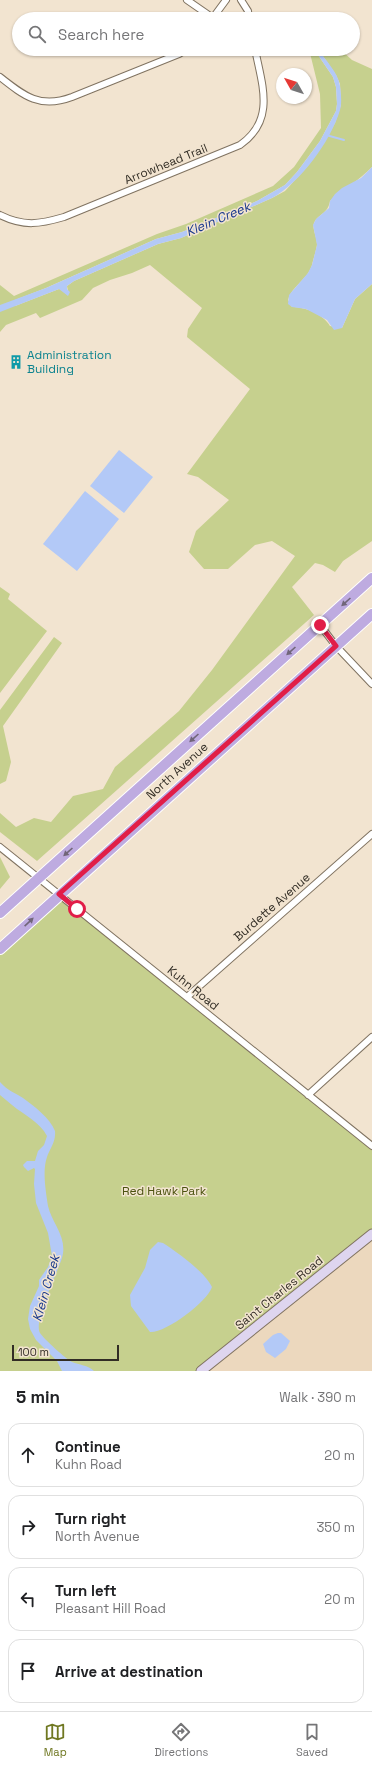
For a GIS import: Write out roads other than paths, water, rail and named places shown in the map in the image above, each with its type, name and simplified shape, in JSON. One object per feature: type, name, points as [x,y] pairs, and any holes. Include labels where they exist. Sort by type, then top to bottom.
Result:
[{"type":"main road","name":"North Avenue","points":[[0,913],[372,578]]},
{"type":"main road","name":"North Avenue","points":[[0,949],[59,894],[372,614]]},
{"type":"street","points":[[187,0],[203,12]]},
{"type":"street","points":[[217,12],[226,0]]},
{"type":"street","points":[[241,0],[248,12]]},
{"type":"street","points":[[0,77],[20,93],[29,98],[54,102],[72,97],[174,56]]},
{"type":"street","name":"Arrowhead Trail","points":[[0,215],[22,222],[41,224],[64,217],[240,145],[246,141],[256,129],[265,104],[256,56]]},
{"type":"street","points":[[320,625],[336,646],[372,684]]},
{"type":"street","name":"Burdette Avenue","points":[[187,997],[372,834]]},
{"type":"street","name":"Kuhn Road","points":[[0,847],[372,1146]]},
{"type":"street","points":[[308,1095],[372,1037]]},
{"type":"street","name":"Saint Charles Road","points":[[201,1371],[372,1234]]},
{"type":"water","name":"Klein Creek","points":[[319,56],[323,56],[337,76],[339,81],[341,107],[330,135],[322,148],[303,172],[283,191],[272,198],[181,238],[158,244],[74,281],[67,286],[67,289],[70,292],[68,296],[59,289],[0,312],[0,305],[46,288],[156,239],[182,232],[257,201],[285,185],[297,172],[320,141],[336,111],[336,87],[333,77]]},
{"type":"water","points":[[372,167],[372,284],[355,299],[342,328],[334,330],[327,320],[306,309],[292,307],[288,304],[289,295],[308,273],[312,265],[317,245],[313,225],[316,219],[329,208],[330,201],[335,194],[342,188],[361,178]]},
{"type":"water","points":[[119,450],[153,477],[124,513],[90,486]]},
{"type":"water","points":[[85,491],[119,519],[77,571],[43,544]]},
{"type":"water","name":"Klein Creek","points":[[0,1082],[41,1113],[53,1126],[55,1131],[54,1142],[48,1154],[46,1163],[45,1182],[48,1206],[59,1231],[63,1244],[63,1250],[62,1258],[40,1318],[40,1333],[50,1344],[69,1360],[89,1367],[94,1371],[62,1371],[57,1361],[36,1340],[30,1329],[28,1319],[30,1306],[39,1286],[39,1280],[48,1267],[52,1256],[48,1233],[36,1203],[34,1184],[35,1169],[34,1168],[28,1171],[23,1165],[27,1161],[35,1161],[38,1151],[44,1145],[47,1136],[36,1123],[0,1095]]},
{"type":"water","points":[[158,1242],[163,1243],[190,1263],[203,1275],[212,1287],[209,1293],[185,1316],[166,1328],[150,1332],[131,1306],[130,1295],[145,1268],[150,1250]]},
{"type":"water","points":[[281,1333],[290,1341],[286,1349],[275,1358],[266,1352],[263,1344],[273,1335]]},
{"type":"waterway","points":[[326,135],[344,140]]},
{"type":"place","name":"Administration Building","points":[[16,362]]},
{"type":"park label","name":"Red Hawk Park","points":[[164,1191]]}]
